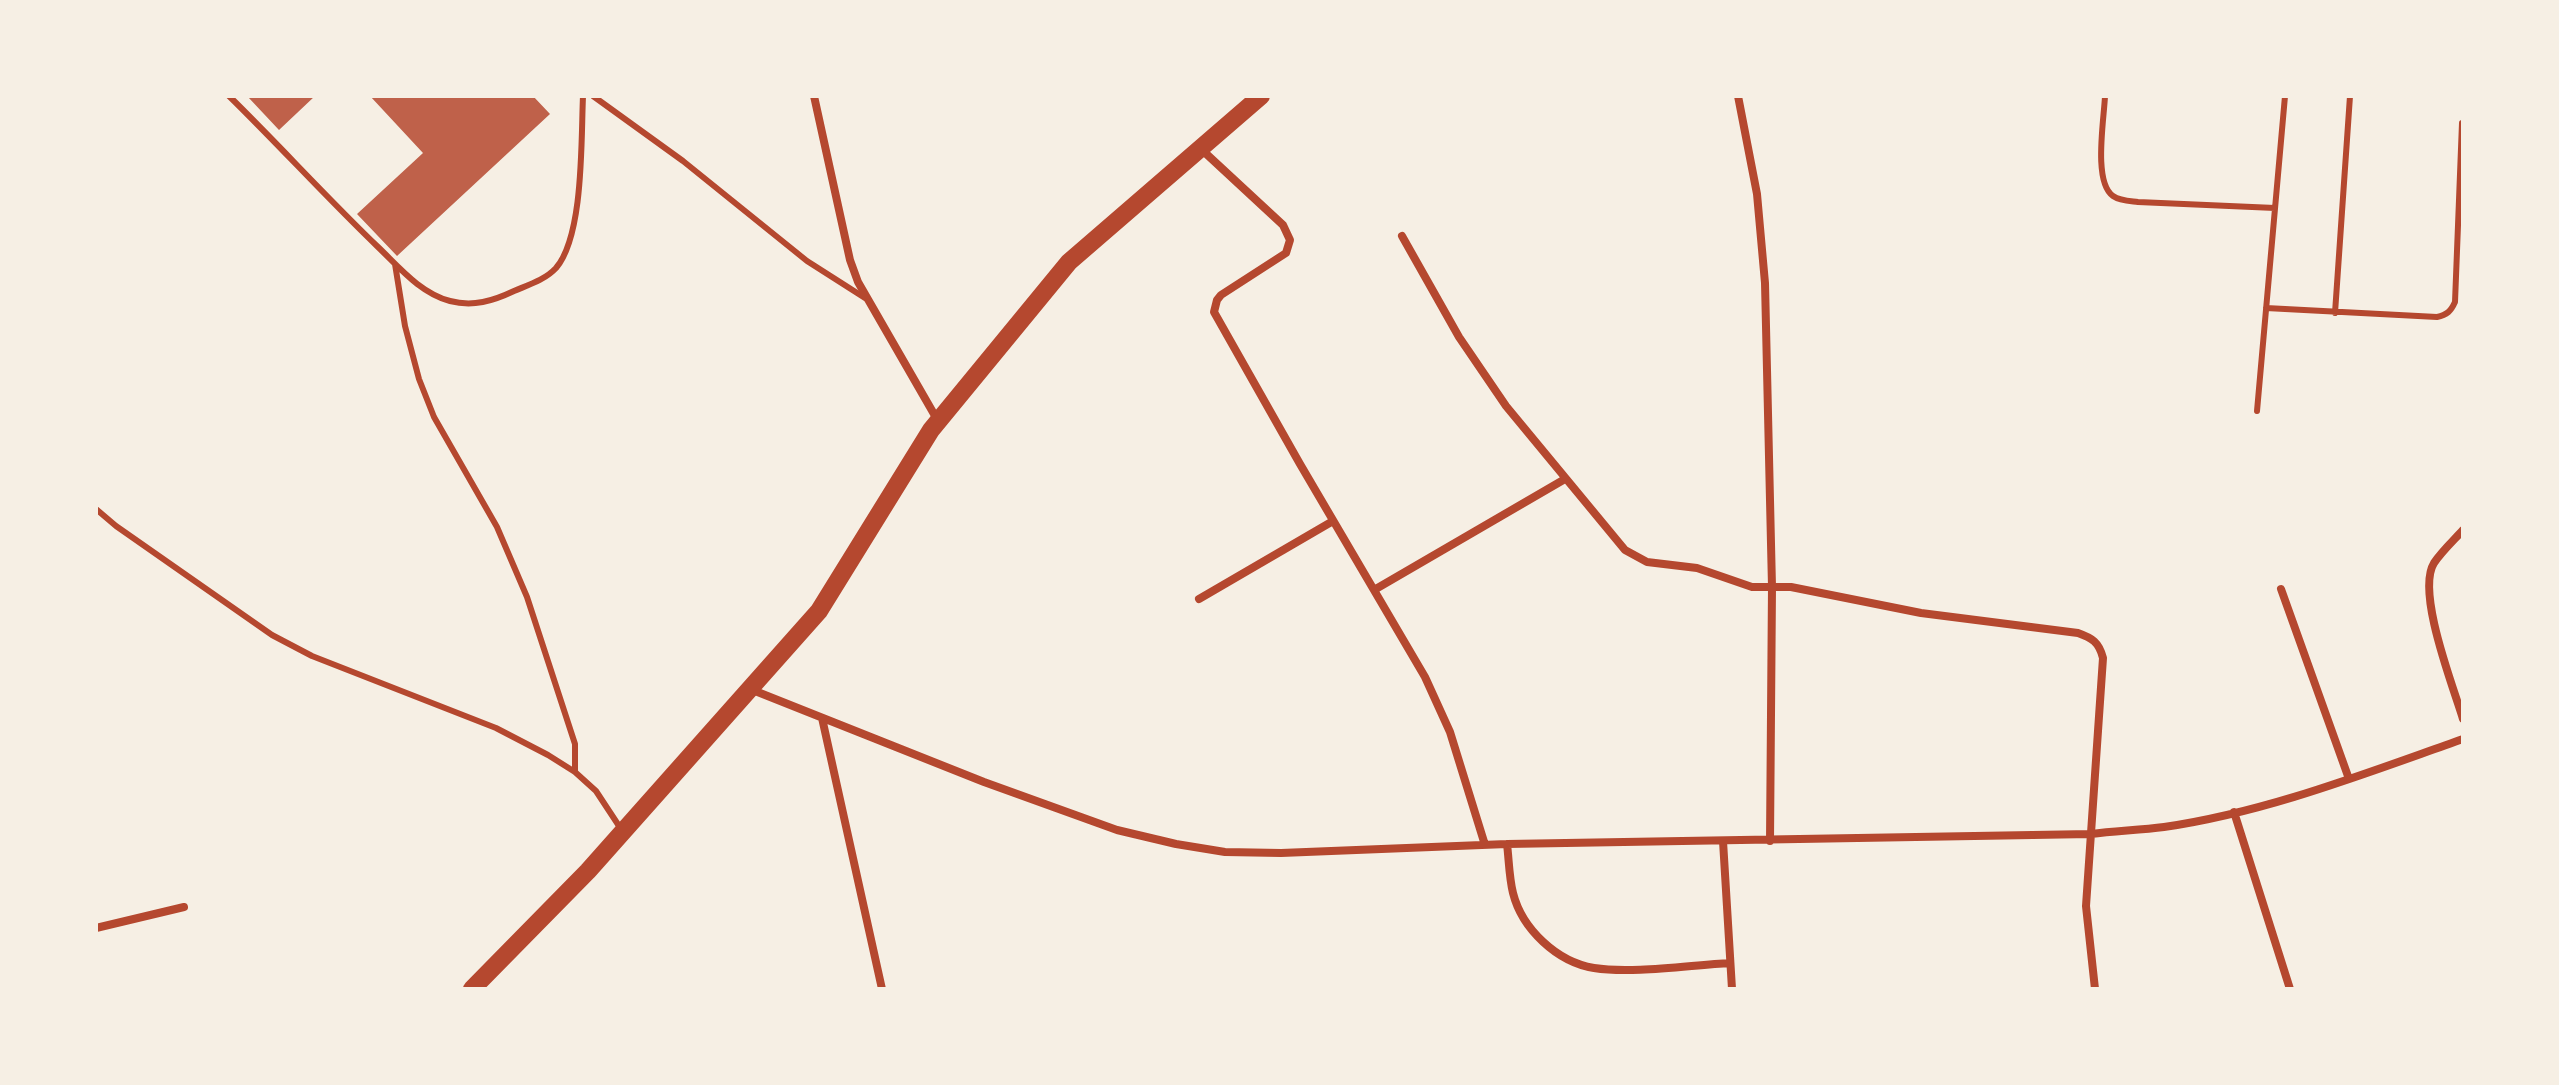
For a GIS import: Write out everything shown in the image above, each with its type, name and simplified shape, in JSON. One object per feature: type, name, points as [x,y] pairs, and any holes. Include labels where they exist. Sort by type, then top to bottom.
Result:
[{"type":"main road","points":[[472,989],[588,871],[819,611],[938,421],[1069,262],[1261,96]]},
{"type":"street","points":[[814,96],[850,260],[868,300],[938,421]]},
{"type":"street","points":[[1738,96],[1761,226],[1772,587],[1770,841]]},
{"type":"street","points":[[1200,149],[1283,225],[1290,240],[1286,253],[1221,295],[1214,312],[1425,677],[1444,718],[1485,845]]},
{"type":"street","points":[[1402,236],[1467,349],[1506,406],[1625,550],[1637,559],[1697,568],[1752,587],[1791,587],[1921,613],[2078,633],[2092,638],[2100,647],[2103,658],[2086,906],[2095,989]]},
{"type":"street","points":[[1374,590],[1565,479]]},
{"type":"street","points":[[1199,599],[1333,521]]},
{"type":"street","points":[[2463,530],[2434,563],[2428,579],[2429,601],[2463,719]]},
{"type":"street","points":[[2281,589],[2349,779]]},
{"type":"street","points":[[749,689],[984,782],[1117,830],[1225,852],[2091,834],[2166,827],[2234,812],[2349,779],[2463,739]]},
{"type":"street","points":[[822,718],[882,989]]},
{"type":"street","points":[[2234,812],[2290,989]]},
{"type":"street","points":[[1723,841],[1732,989]]},
{"type":"street","points":[[1507,844],[1513,893],[1524,920],[1537,937],[1564,958],[1592,968],[1613,970],[1730,963]]},
{"type":"street","points":[[96,928],[184,907]]},
{"type":"lane","points":[[229,96],[395,263],[433,294],[451,301],[476,303],[493,301],[540,280],[556,268],[565,252],[576,206],[583,96]]},
{"type":"lane","points":[[593,96],[683,161],[807,261],[868,300]]},
{"type":"lane","points":[[2105,96],[2101,170],[2103,183],[2110,194],[2118,199],[2138,202],[2275,208]]},
{"type":"lane","points":[[2257,411],[2285,96]]},
{"type":"lane","points":[[2335,313],[2350,96]]},
{"type":"lane","points":[[2266,308],[2437,317],[2452,309],[2455,302],[2462,123]]},
{"type":"lane","points":[[395,263],[405,326],[419,379],[434,417],[497,527],[527,597],[575,744],[575,772]]},
{"type":"lane","points":[[96,509],[272,635],[312,656],[496,728],[548,755],[575,772],[596,791],[623,832]]},
{"type":"building","points":[[250,96],[315,96],[279,130]]},
{"type":"building","points":[[370,96],[533,96],[550,114],[397,256],[357,214],[423,153]]}]
